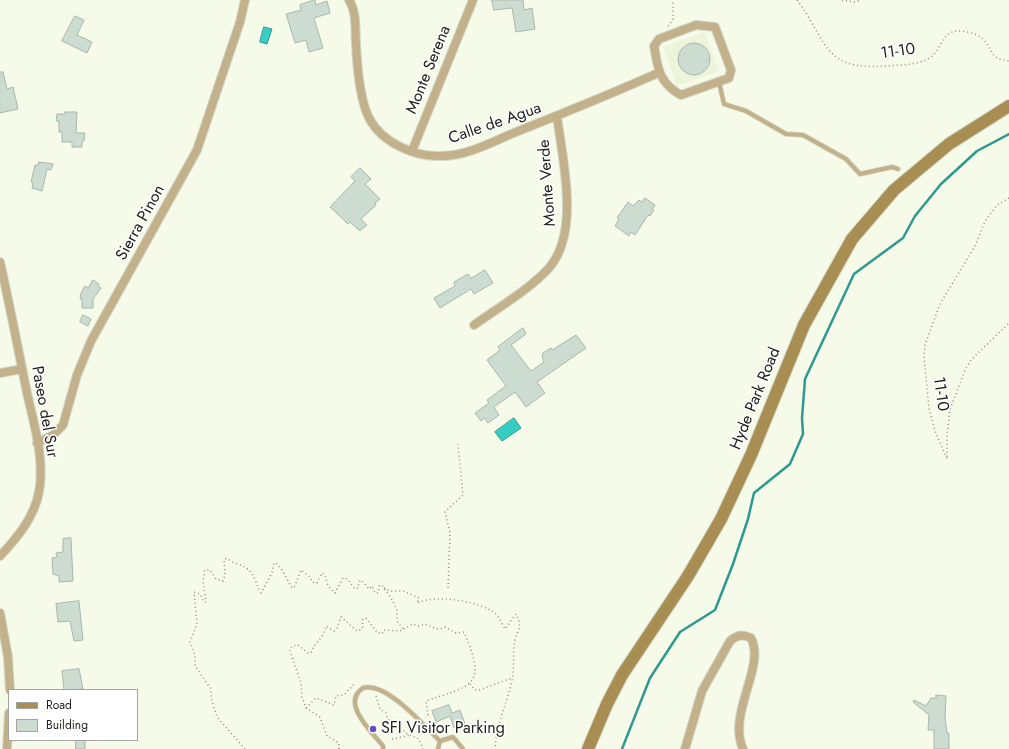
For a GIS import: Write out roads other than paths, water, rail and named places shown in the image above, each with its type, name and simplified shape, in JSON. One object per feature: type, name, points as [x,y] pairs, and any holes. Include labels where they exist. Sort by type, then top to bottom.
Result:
[{"type":"main road","name":"Hyde Park Road","points":[[588,749],[607,704],[622,675],[688,576],[718,524],[751,455],[804,325],[852,239],[894,190],[949,144],[1009,106]]},
{"type":"street","name":"Sierra Pinon","points":[[38,443],[53,435],[63,425],[77,375],[91,341],[197,150],[240,22],[245,0]]},
{"type":"street","name":"Calle de Agua","points":[[349,0],[355,18],[357,74],[369,117],[386,137],[397,145],[412,151],[440,156],[463,153],[557,117],[658,73]]},
{"type":"street","name":"Monte Serena","points":[[412,151],[473,0]]},
{"type":"street","points":[[696,25],[715,27],[731,70],[729,78],[720,82],[681,95],[671,90],[658,73],[654,46],[659,39],[696,25]]},
{"type":"street","name":"Monte Verde","points":[[474,325],[538,278],[551,265],[562,247],[566,231],[567,211],[557,117]]},
{"type":"street","name":"Paseo del Sur","points":[[0,262],[38,443],[41,479],[36,503],[21,531],[0,556]]},
{"type":"street","points":[[0,373],[22,369]]},
{"type":"street","points":[[0,613],[8,657],[10,689]]},
{"type":"street","points":[[685,749],[702,691],[730,641],[736,636],[743,635],[751,638],[755,646],[754,660],[739,724],[743,749]]},
{"type":"street","points":[[7,749],[8,731]]},
{"type":"lane","points":[[720,82],[724,104],[746,111],[786,134],[803,135],[846,159],[860,174],[892,167],[898,169]]},
{"type":"lane","points":[[383,749],[383,746],[355,710],[356,694],[363,688],[376,687],[386,693],[440,741]]},
{"type":"lane","points":[[440,741],[453,737],[463,749]]},
{"type":"lane","points":[[438,749],[440,741]]},
{"type":"water","points":[[264,27],[272,29],[267,44],[260,42]]},
{"type":"water","points":[[514,418],[521,428],[502,441],[495,432]]},
{"type":"waterway","points":[[622,749],[650,678],[680,632],[715,610],[733,564],[748,519],[754,493],[790,464],[803,434],[802,418],[805,379],[854,274],[903,238],[915,216],[941,184],[977,151],[1009,134]]},
{"type":"place","name":"SFI Visitor Parking","points":[[373,729]]}]
